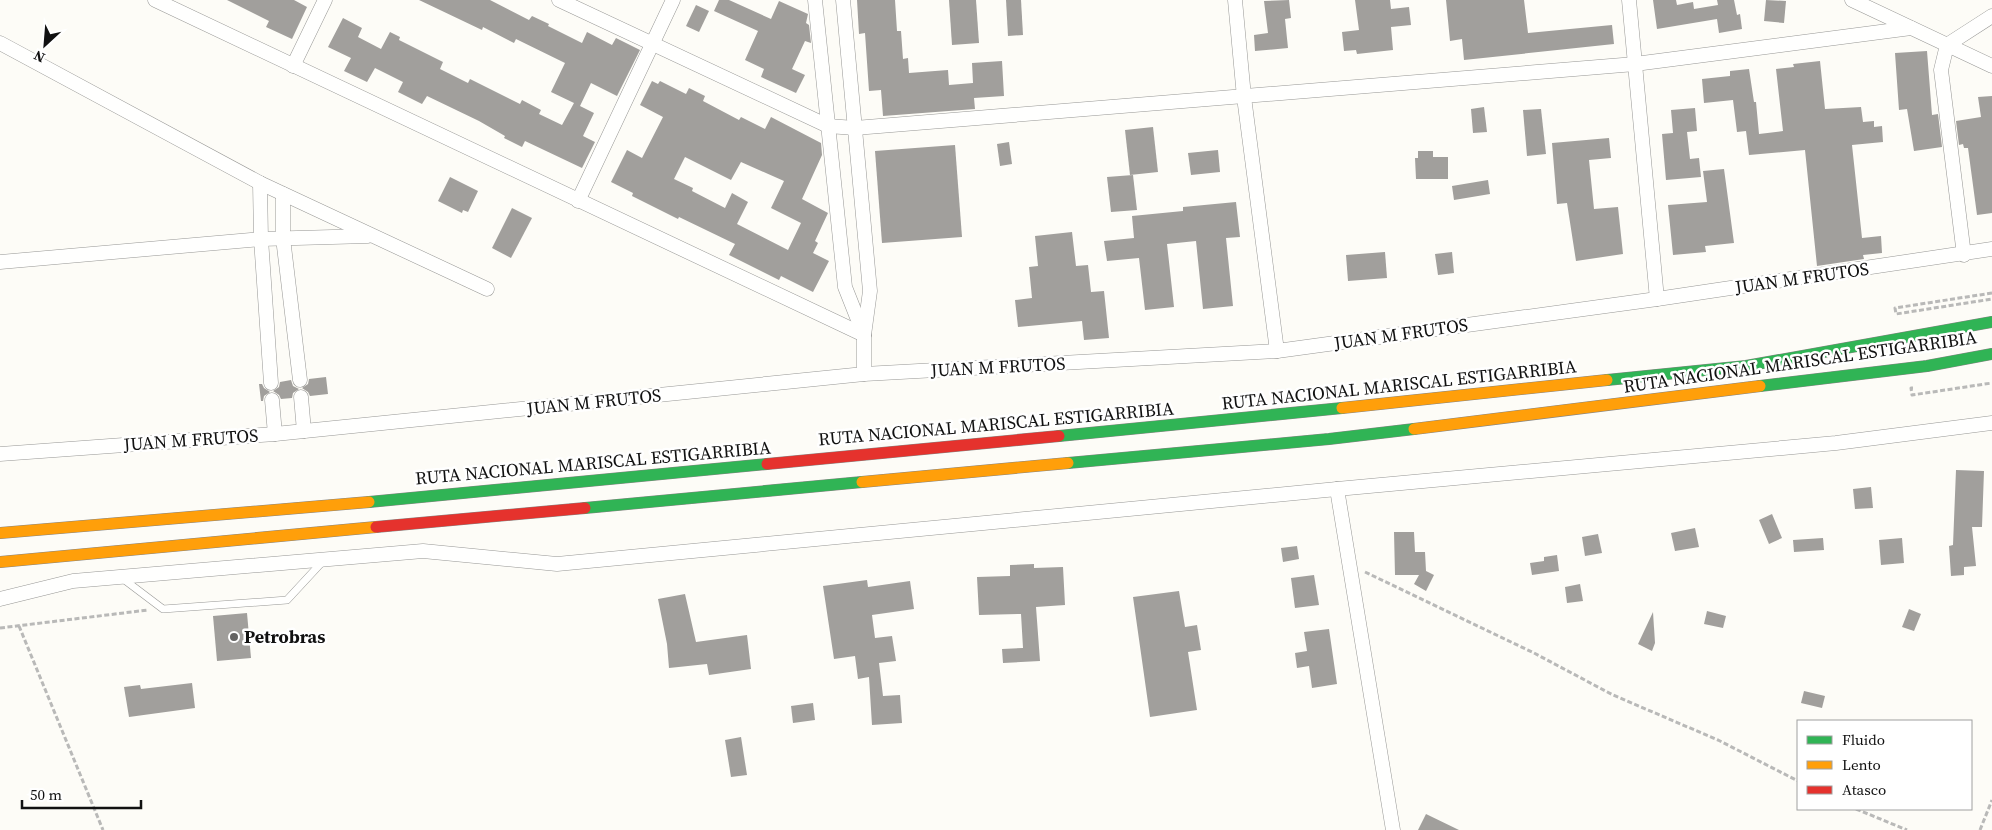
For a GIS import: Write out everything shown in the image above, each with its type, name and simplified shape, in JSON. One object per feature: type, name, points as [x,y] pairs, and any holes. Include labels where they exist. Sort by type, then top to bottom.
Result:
[{"type":"highway","name":"RUTA NACIONAL MARISCAL ESTIGARRIBIA","points":[[0,533],[313,508],[1286,414],[1727,368],[1992,322]]},
{"type":"highway","name":"RUTA NACIONAL MARISCAL ESTIGARRIBIA","points":[[0,562],[1329,439],[1927,366],[1992,354]]},
{"type":"street","points":[[155,0],[578,202],[864,335]]},
{"type":"street","points":[[293,66],[325,0]]},
{"type":"street","points":[[559,0],[828,126],[855,128],[1635,64],[1911,28]]},
{"type":"street","points":[[578,202],[673,0]]},
{"type":"street","points":[[815,0],[845,287],[864,335]]},
{"type":"street","points":[[843,0],[870,291],[864,335],[864,374]]},
{"type":"street","points":[[1235,0],[1244,97],[1277,351]]},
{"type":"street","points":[[1629,0],[1657,299]]},
{"type":"street","points":[[1852,0],[1992,66]]},
{"type":"street","points":[[1964,255],[1941,70],[1948,46],[1992,16]]},
{"type":"street","points":[[0,43],[260,183],[487,289]]},
{"type":"street","points":[[260,183],[261,239],[271,383]]},
{"type":"street","points":[[283,194],[283,238],[300,380]]},
{"type":"street","points":[[0,262],[261,239],[371,236]]},
{"type":"street","name":"JUAN M FRUTOS","points":[[0,454],[275,434],[864,374],[1277,351],[1657,299],[1992,250]]},
{"type":"street","points":[[301,397],[304,431]]},
{"type":"street","points":[[272,400],[275,434]]},
{"type":"street","points":[[0,599],[73,581],[424,551],[557,564],[1836,443],[1992,423]]},
{"type":"street","points":[[1338,489],[1393,830]]},
{"type":"lane","points":[[119,576],[164,608],[287,600],[324,560]]},
{"type":"path","points":[[1992,293],[1895,308],[1896,314],[1992,298]]},
{"type":"path","points":[[1920,386],[1911,388],[1912,395],[1992,383]]},
{"type":"path","points":[[1350,565],[1534,654],[1613,695],[1718,740],[1797,780]]},
{"type":"path","points":[[0,628],[164,608]]},
{"type":"path","points":[[20,626],[102,830]]},
{"type":"path","points":[[1980,830],[1992,800]]},
{"type":"path","points":[[1858,810],[1907,830]]},
{"type":"building","points":[[227,0],[294,0],[307,7],[292,39],[266,27],[269,21]]},
{"type":"building","points":[[419,0],[490,0],[529,20],[532,16],[582,43],[587,32],[612,45],[616,38],[640,50],[617,96],[591,83],[580,106],[594,113],[583,136],[595,142],[582,168],[525,141],[522,147],[504,138],[505,136],[479,121],[427,96],[422,104],[398,92],[403,82],[375,68],[367,82],[344,71],[351,58],[328,47],[343,18],[362,28],[358,37],[381,49],[390,32],[400,37],[399,40],[443,62],[440,69],[468,83],[470,79],[520,104],[522,100],[541,110],[539,114],[562,125],[574,103],[551,92],[565,63],[516,39],[514,43],[483,27],[482,30]]},
{"type":"building","points":[[719,0],[729,0],[771,19],[779,1],[808,14],[806,23],[809,25],[811,43],[805,41],[792,69],[805,75],[796,93],[761,77],[764,69],[745,60],[758,31],[714,11]]},
{"type":"building","points":[[857,0],[895,0],[897,31],[901,31],[903,59],[908,58],[909,73],[948,70],[949,85],[973,83],[972,63],[1002,61],[1004,96],[974,98],[975,109],[883,116],[881,90],[869,91],[865,33],[859,34]]},
{"type":"building","points":[[949,0],[976,0],[979,43],[952,45]]},
{"type":"building","points":[[1006,0],[1021,0],[1023,35],[1008,36]]},
{"type":"building","points":[[1289,0],[1291,18],[1285,19],[1288,48],[1255,51],[1254,35],[1268,33],[1264,1]]},
{"type":"building","points":[[1355,0],[1390,0],[1391,9],[1409,7],[1411,25],[1391,27],[1393,50],[1357,54],[1356,50],[1344,51],[1342,32],[1359,30]]},
{"type":"building","points":[[1446,0],[1524,0],[1528,33],[1612,25],[1614,44],[1464,60],[1462,39],[1450,41]]},
{"type":"building","points":[[1653,0],[1676,0],[1677,5],[1693,2],[1694,9],[1718,5],[1717,0],[1734,0],[1737,15],[1740,14],[1742,29],[1719,33],[1717,19],[1657,29]]},
{"type":"building","points":[[1766,0],[1786,1],[1784,23],[1764,21]]},
{"type":"building","points":[[696,5],[709,11],[699,32],[686,26]]},
{"type":"building","points":[[1927,51],[1932,115],[1938,114],[1942,147],[1914,151],[1907,109],[1899,110],[1895,53]]},
{"type":"building","points":[[1820,61],[1825,109],[1861,107],[1863,122],[1874,121],[1874,127],[1882,126],[1883,142],[1852,145],[1862,238],[1881,236],[1882,253],[1863,255],[1864,259],[1817,266],[1805,150],[1749,155],[1746,131],[1737,132],[1733,100],[1704,103],[1702,79],[1730,76],[1730,71],[1749,69],[1754,102],[1756,102],[1759,134],[1783,131],[1776,69],[1794,67],[1793,64]]},
{"type":"building","points":[[652,81],[658,84],[660,81],[686,94],[689,88],[705,96],[703,101],[739,120],[741,117],[765,129],[771,117],[821,143],[822,155],[802,199],[828,213],[815,241],[818,243],[813,253],[829,261],[813,292],[781,276],[779,280],[729,255],[735,244],[632,196],[633,193],[611,182],[627,150],[642,158],[663,117],[640,105]],"holes":[[[685,157],[731,180],[741,162],[784,181],[771,208],[801,223],[788,250],[737,224],[748,202],[732,193],[725,208],[692,191],[693,188],[674,179]]]},
{"type":"building","points":[[1992,96],[1992,213],[1977,215],[1968,148],[1964,148],[1963,144],[1959,145],[1956,121],[1981,117],[1978,97]]},
{"type":"building","points":[[1484,107],[1487,132],[1473,133],[1471,109]]},
{"type":"building","points":[[1695,108],[1697,131],[1687,132],[1690,159],[1699,158],[1701,177],[1666,180],[1662,134],[1673,133],[1671,110]]},
{"type":"building","points":[[1541,109],[1546,154],[1527,156],[1523,110]]},
{"type":"building","points":[[1153,127],[1158,172],[1130,175],[1125,130]]},
{"type":"building","points":[[1609,138],[1611,158],[1589,160],[1594,209],[1618,207],[1623,254],[1576,261],[1567,203],[1557,204],[1552,143]]},
{"type":"building","points":[[1009,142],[1012,164],[1000,166],[997,144]]},
{"type":"building","points":[[955,145],[962,237],[882,243],[875,151]]},
{"type":"building","points":[[1218,150],[1220,172],[1191,175],[1188,153]]},
{"type":"building","points":[[1418,151],[1433,151],[1433,157],[1448,157],[1448,179],[1416,179],[1415,158],[1418,158]]},
{"type":"building","points":[[1724,169],[1734,243],[1705,246],[1706,252],[1673,255],[1668,205],[1707,202],[1703,171]]},
{"type":"building","points":[[1133,175],[1137,210],[1111,212],[1107,177]]},
{"type":"building","points":[[450,177],[478,191],[468,212],[463,210],[462,213],[438,201]]},
{"type":"building","points":[[1488,180],[1490,194],[1454,200],[1452,186]]},
{"type":"building","points":[[1236,202],[1240,237],[1226,238],[1233,306],[1203,309],[1196,241],[1167,244],[1174,307],[1145,310],[1139,258],[1107,261],[1104,241],[1134,238],[1132,216],[1183,211],[1183,207]]},
{"type":"building","points":[[512,208],[532,218],[511,258],[492,248]]},
{"type":"building","points":[[1072,232],[1076,266],[1088,265],[1091,292],[1104,291],[1109,338],[1084,340],[1082,321],[1018,327],[1015,300],[1032,298],[1029,267],[1038,266],[1035,236]]},
{"type":"building","points":[[1385,252],[1387,278],[1348,281],[1346,255]]},
{"type":"building","points":[[1452,252],[1454,273],[1438,275],[1435,254]]},
{"type":"building","points":[[326,377],[328,394],[310,396],[302,388],[308,384],[309,379]]},
{"type":"building","points":[[291,380],[293,386],[299,389],[293,393],[292,398],[281,399],[273,391],[279,387],[280,382]]},
{"type":"building","points":[[259,384],[262,384],[270,392],[264,396],[263,401],[261,401]]},
{"type":"building","points":[[1956,470],[1984,471],[1982,527],[1972,527],[1976,566],[1964,567],[1964,575],[1951,576],[1949,546],[1953,545]]},
{"type":"building","points":[[1871,487],[1873,508],[1855,509],[1853,489]]},
{"type":"building","points":[[1772,514],[1782,538],[1769,544],[1759,520]]},
{"type":"building","points":[[1695,528],[1699,547],[1675,551],[1671,533]]},
{"type":"building","points":[[1394,532],[1414,532],[1415,552],[1425,552],[1426,571],[1434,575],[1426,591],[1414,584],[1419,575],[1395,575]]},
{"type":"building","points":[[1598,534],[1602,553],[1585,556],[1582,537]]},
{"type":"building","points":[[1823,538],[1824,550],[1794,552],[1793,540]]},
{"type":"building","points":[[1902,538],[1904,563],[1881,565],[1879,540]]},
{"type":"building","points":[[1297,546],[1299,559],[1283,562],[1281,548]]},
{"type":"building","points":[[1557,555],[1559,571],[1532,575],[1530,563],[1544,561],[1544,557]]},
{"type":"building","points":[[1034,564],[1034,568],[1063,567],[1065,605],[1036,607],[1040,661],[1003,663],[1002,649],[1023,648],[1021,614],[979,615],[977,577],[1010,576],[1010,565]]},
{"type":"building","points":[[1314,575],[1319,605],[1295,608],[1291,578]]},
{"type":"building","points":[[867,580],[868,587],[910,581],[914,609],[872,615],[875,638],[892,636],[896,661],[879,663],[883,696],[900,695],[902,723],[872,725],[869,677],[858,679],[855,656],[834,659],[823,586]]},
{"type":"building","points":[[1580,584],[1583,601],[1567,603],[1565,587]]},
{"type":"building","points":[[1179,591],[1185,627],[1197,625],[1201,650],[1188,652],[1197,710],[1150,717],[1133,597]]},
{"type":"building","points":[[685,594],[696,642],[747,635],[751,669],[709,675],[707,664],[669,668],[667,644],[658,599]]},
{"type":"building","points":[[1909,609],[1921,614],[1914,631],[1902,627]]},
{"type":"building","points":[[1707,611],[1726,616],[1723,628],[1704,624]]},
{"type":"building","points":[[1653,612],[1655,643],[1652,651],[1638,644]]},
{"type":"building","points":[[247,613],[251,658],[217,661],[213,616]]},
{"type":"building","points":[[1329,629],[1337,684],[1312,688],[1309,666],[1297,668],[1295,653],[1307,651],[1304,632]]},
{"type":"building","points":[[192,683],[195,708],[129,717],[124,687],[140,685],[141,689]]},
{"type":"building","points":[[1804,691],[1825,696],[1822,708],[1801,703]]},
{"type":"building","points":[[813,703],[815,720],[793,723],[791,706]]},
{"type":"building","points":[[741,737],[747,775],[731,777],[725,740]]},
{"type":"building","points":[[1426,814],[1459,830],[1418,830]]},
{"type":"traffic: fast","points":[[1607,380],[1746,366],[1992,322]]},
{"type":"traffic: fast","points":[[1760,386],[1927,366],[1992,354]]},
{"type":"traffic: fast","points":[[1059,436],[1342,408]]},
{"type":"traffic: fast","points":[[1068,463],[1329,439],[1414,429]]},
{"type":"traffic: fast","points":[[369,502],[767,464]]},
{"type":"traffic: fast","points":[[585,508],[862,482]]},
{"type":"traffic: slow","points":[[1342,408],[1607,380]]},
{"type":"traffic: slow","points":[[1414,429],[1760,386]]},
{"type":"traffic: slow","points":[[862,482],[1068,463]]},
{"type":"traffic: slow","points":[[0,533],[369,502]]},
{"type":"traffic: slow","points":[[0,562],[376,527]]},
{"type":"traffic: jam","points":[[767,464],[1059,436]]},
{"type":"traffic: jam","points":[[376,527],[585,508]]},
{"type":"place","name":"Petrobras","points":[[234,637]]}]
